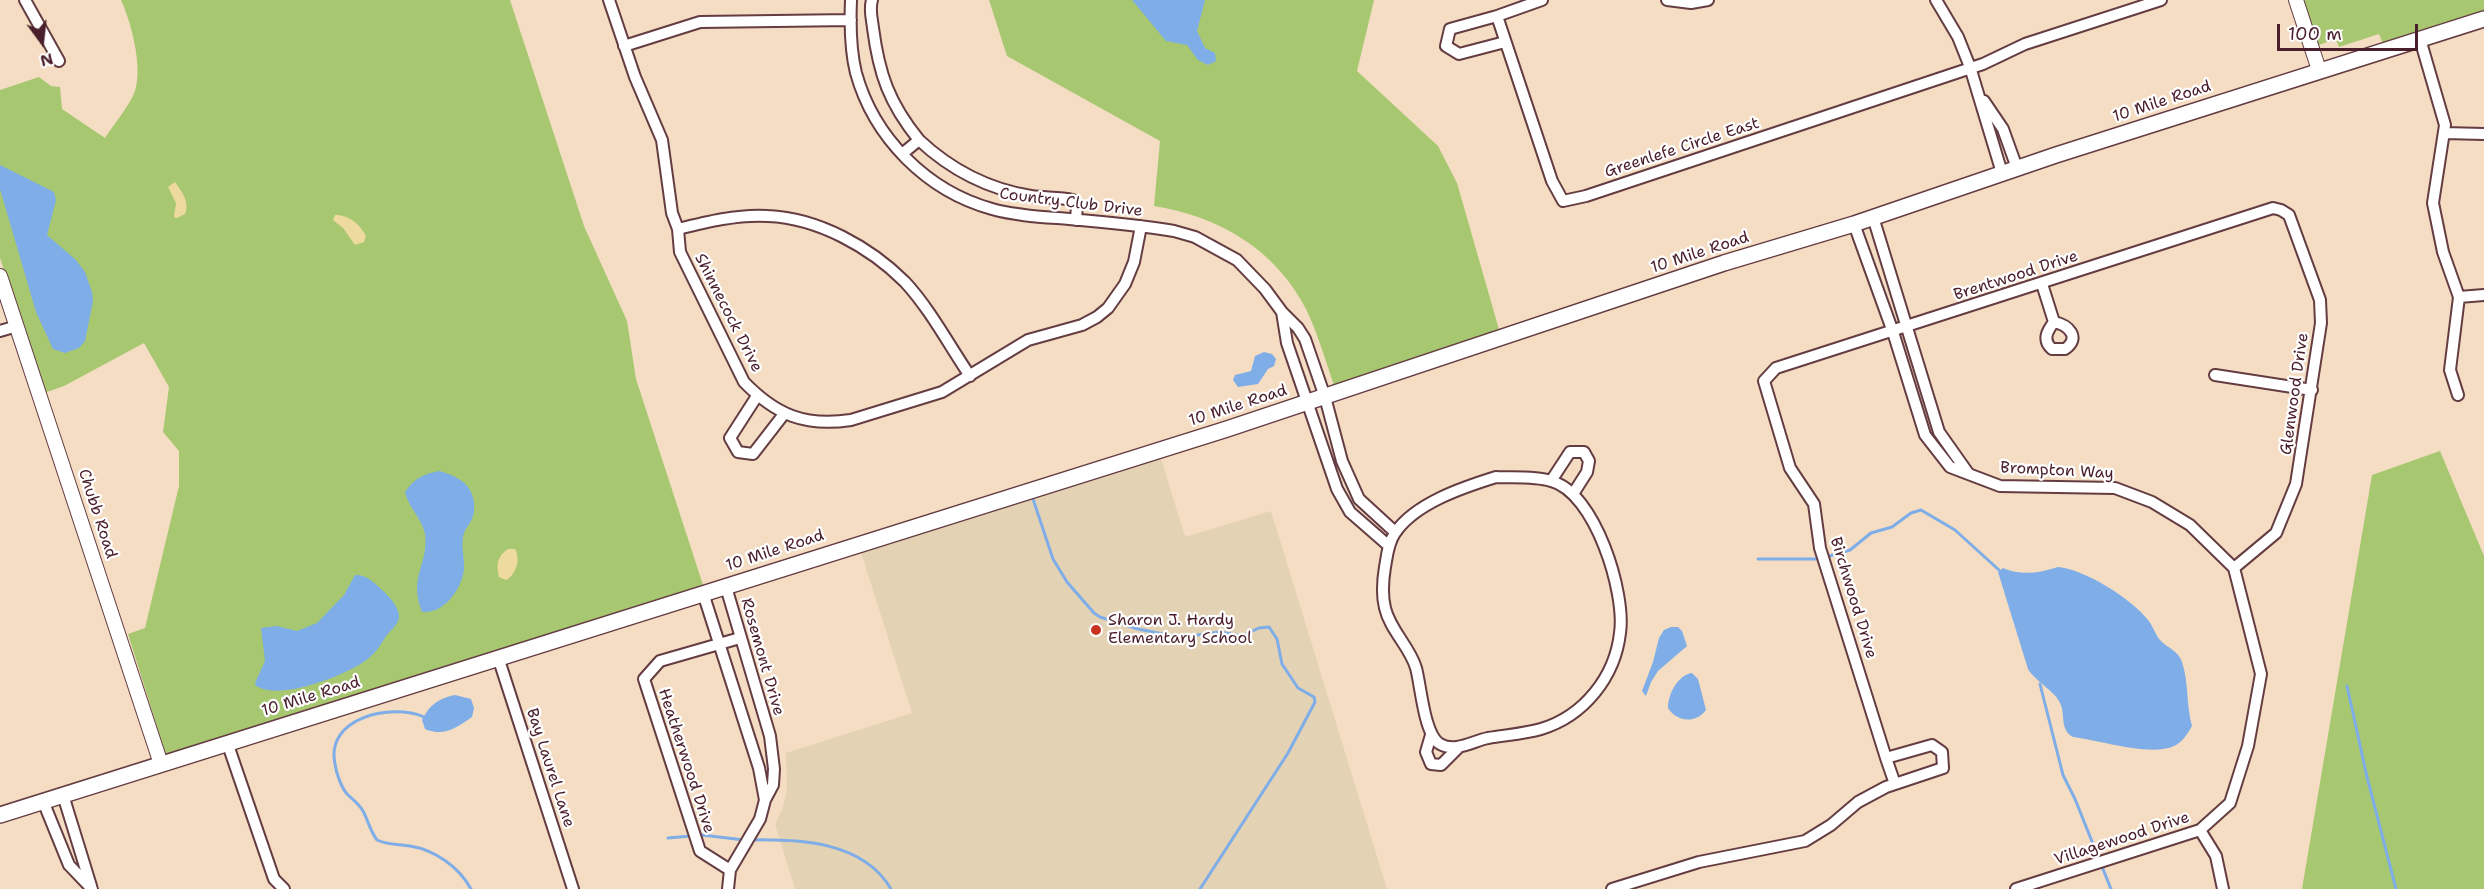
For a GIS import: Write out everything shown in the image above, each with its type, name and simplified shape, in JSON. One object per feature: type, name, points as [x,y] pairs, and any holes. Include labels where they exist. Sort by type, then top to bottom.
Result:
[{"type":"main road","name":"10 Mile Road","points":[[0,815],[1325,397],[1724,263],[1854,224],[2017,168],[2484,19]]},
{"type":"street","points":[[25,0],[59,61]]},
{"type":"street","name":"Shinnecock Drive","points":[[609,0],[624,46],[662,140],[680,252],[744,382],[757,396],[784,414],[809,421],[851,420],[942,392],[1028,340],[1082,325],[1108,308],[1125,284],[1134,262],[1141,226]]},
{"type":"street","name":"Country Club Drive","points":[[851,0],[852,51],[861,88],[884,132],[902,154],[943,188],[969,201],[1016,214],[1174,231],[1195,237],[1228,255],[1250,272],[1305,339],[1325,397],[1342,461],[1359,500],[1395,532]]},
{"type":"street","points":[[872,0],[870,8],[881,76],[901,118],[919,140],[941,159],[980,182],[1015,193],[1073,200],[1077,205],[1076,220]]},
{"type":"street","points":[[1505,42],[1459,54],[1446,46],[1450,29],[1542,0]]},
{"type":"street","points":[[1667,0],[1691,3],[1708,0]]},
{"type":"street","points":[[1936,0],[1958,37],[1970,67],[2002,173]]},
{"type":"street","points":[[1970,67],[1983,64],[2025,44],[2160,0]]},
{"type":"street","points":[[2296,0],[2319,70]]},
{"type":"street","name":"Greenlefe Circle East","points":[[1497,16],[1552,182],[1563,201],[1586,196],[1970,67]]},
{"type":"street","points":[[624,46],[700,22],[851,20]]},
{"type":"street","points":[[2420,39],[2445,125],[2433,203],[2443,252],[2459,297],[2450,370],[2458,395]]},
{"type":"street","points":[[1980,96],[2003,129],[2017,168]]},
{"type":"street","points":[[2444,133],[2484,134]]},
{"type":"street","points":[[902,154],[919,140]]},
{"type":"street","name":"Brentwood Drive","points":[[1764,381],[1776,368],[2272,208],[2282,210]]},
{"type":"street","name":"Glenwood Drive","points":[[2234,568],[2276,533],[2296,484],[2312,390],[2320,324],[2320,300],[2289,215],[2282,210]]},
{"type":"street","points":[[678,229],[712,220],[768,216],[810,223],[845,239],[878,259],[905,283],[970,376]]},
{"type":"street","points":[[1874,217],[1939,432],[1970,476]]},
{"type":"street","name":"Brompton Way","points":[[1854,224],[1893,332],[1925,435],[1950,467],[2000,486],[2115,488],[2152,502],[2190,525],[2234,568]]},
{"type":"street","name":"Chubb Road","points":[[0,276],[161,764]]},
{"type":"street","points":[[2042,284],[2054,322]]},
{"type":"street","points":[[2459,297],[2484,295]]},
{"type":"street","name":"Country Club Drive","points":[[1282,312],[1287,343],[1306,403],[1338,489],[1350,512],[1389,546]]},
{"type":"street","points":[[0,331],[16,326]]},
{"type":"street","points":[[2215,375],[2312,390]]},
{"type":"street","name":"Birchwood Drive","points":[[1764,381],[1790,468],[1814,504],[1820,548],[1894,784]]},
{"type":"street","name":"Shinnecock Drive","points":[[757,396],[730,438],[738,452],[753,453],[784,414]]},
{"type":"street","points":[[1551,481],[1570,452],[1584,452],[1589,460],[1587,472],[1573,494]]},
{"type":"street","points":[[1431,735],[1441,745],[1459,747],[1485,739],[1542,729],[1564,719],[1582,707],[1612,666],[1619,644],[1622,621],[1614,579],[1599,532],[1573,494],[1551,481],[1496,477],[1463,487],[1418,511],[1395,532],[1389,546],[1384,578],[1385,608],[1399,639],[1415,666],[1431,735],[1426,752],[1431,764],[1441,765],[1459,747]]},
{"type":"street","name":"Villagewood Drive","points":[[2016,889],[2200,830],[2230,803],[2248,746],[2261,674],[2234,568]]},
{"type":"street","name":"Rosemont Drive","points":[[726,586],[770,735],[774,769],[773,785],[765,800],[760,819],[730,870],[728,889]]},
{"type":"street","points":[[703,592],[759,768],[765,800]]},
{"type":"street","name":"Heatherwood Drive","points":[[730,870],[700,851],[644,679],[660,661],[740,638]]},
{"type":"street","name":"Bay Laurel Lane","points":[[498,657],[573,889]]},
{"type":"street","name":"Rosemont Drive","points":[[750,740],[770,735]]},
{"type":"street","points":[[227,742],[274,879],[284,889]]},
{"type":"street","points":[[1612,889],[1699,862],[1805,841],[1831,825],[1858,802],[1894,784],[1943,768],[1942,752],[1932,745],[1886,758]]},
{"type":"street","points":[[63,795],[81,847],[92,889]]},
{"type":"street","points":[[43,801],[69,865],[92,889]]},
{"type":"street","points":[[2200,830],[2216,856],[2223,889]]},
{"type":"street","points":[[64,852],[81,847]]},
{"type":"shaded area","name":"Sharon J. Hardy Elementary School","points":[[1159,452],[1185,537],[1271,511],[1387,889],[795,889],[775,824],[783,807],[787,790],[786,753],[912,713],[859,546]]},
{"type":"green space","points":[[121,0],[510,0],[584,226],[627,321],[636,379],[703,585],[166,755],[128,634],[145,628],[179,486],[179,451],[163,432],[169,387],[144,343],[64,386],[44,393],[0,258],[0,90],[39,77],[51,86],[60,87],[62,109],[105,138],[129,102],[137,81],[135,44]]},
{"type":"green space","points":[[989,0],[1374,0],[1357,71],[1438,146],[1457,183],[1500,333],[1335,388],[1306,309],[1294,288],[1279,269],[1262,253],[1223,227],[1178,211],[1154,206],[1160,141],[1007,56]]},
{"type":"green space","points":[[2297,0],[2484,0],[2484,12],[2383,44],[2379,34],[2339,47],[2336,39],[2313,47]]},
{"type":"green space","points":[[2440,451],[2484,556],[2484,889],[2302,889],[2372,475]]},
{"type":"sand","points":[[175,182],[185,197],[187,205],[185,214],[177,218],[174,217],[176,203],[168,187]]},
{"type":"sand","points":[[335,215],[349,218],[357,224],[366,236],[364,242],[355,245],[343,228],[333,220]]},
{"type":"sand","points":[[508,549],[515,549],[518,557],[515,571],[506,580],[499,577],[498,565],[500,558]]},
{"type":"water","points":[[1132,0],[1205,0],[1197,31],[1205,48],[1215,53],[1216,61],[1208,65],[1198,60],[1187,45],[1166,41]]},
{"type":"water","points":[[0,165],[54,192],[56,200],[47,235],[76,260],[85,272],[92,292],[93,301],[85,341],[79,348],[65,353],[53,349],[36,312],[0,189]]},
{"type":"water","points":[[1264,352],[1272,354],[1276,359],[1274,366],[1268,369],[1258,384],[1238,387],[1233,380],[1235,375],[1251,371],[1255,356]]},
{"type":"water","points":[[440,471],[457,478],[467,486],[473,497],[474,510],[463,538],[464,570],[455,593],[444,605],[430,612],[422,612],[417,589],[424,554],[425,534],[405,492],[420,477]]},
{"type":"water","points":[[2058,567],[2094,579],[2131,603],[2150,622],[2160,640],[2180,658],[2186,678],[2192,726],[2177,745],[2164,749],[2139,749],[2073,737],[2066,730],[2058,699],[2028,669],[1998,572],[2003,568],[2030,573]]},
{"type":"water","points":[[355,575],[367,577],[391,599],[399,613],[398,622],[374,653],[355,667],[312,685],[280,691],[256,686],[255,683],[265,661],[261,628],[277,626],[297,631],[317,623],[344,595]]},
{"type":"water","points":[[1678,627],[1682,631],[1687,646],[1658,671],[1646,696],[1642,691],[1659,638],[1664,630]]},
{"type":"water","points":[[1692,673],[1698,679],[1706,710],[1697,718],[1686,720],[1672,713],[1668,708],[1668,703],[1678,681]]},
{"type":"water","points":[[455,695],[471,699],[474,708],[472,717],[444,732],[425,729],[422,720],[428,710],[443,698]]},
{"type":"waterway","points":[[1032,496],[1053,559],[1067,582],[1094,613],[1138,629],[1168,635],[1190,636],[1220,632],[1242,636],[1259,628],[1269,627],[1277,639],[1282,664],[1298,688],[1314,697],[1315,702],[1288,753],[1200,889]]},
{"type":"waterway","points":[[1826,557],[1850,550],[1871,533],[1892,527],[1911,513],[1921,510],[1955,530],[1999,570]]},
{"type":"waterway","points":[[1758,559],[1819,559]]},
{"type":"waterway","points":[[2040,684],[2063,775],[2111,889]]},
{"type":"waterway","points":[[2347,686],[2367,777],[2396,889]]},
{"type":"waterway","points":[[424,717],[411,713],[379,713],[350,725],[340,735],[335,748],[336,771],[347,794],[365,814],[377,840],[428,851],[453,867],[471,889]]},
{"type":"waterway","points":[[668,838],[702,835],[744,840]]},
{"type":"waterway","points":[[750,840],[809,842],[847,852],[864,861],[879,873],[891,889]]},
{"type":"place","name":"Sharon J. Hardy Elementary School","points":[[1096,630]]}]
